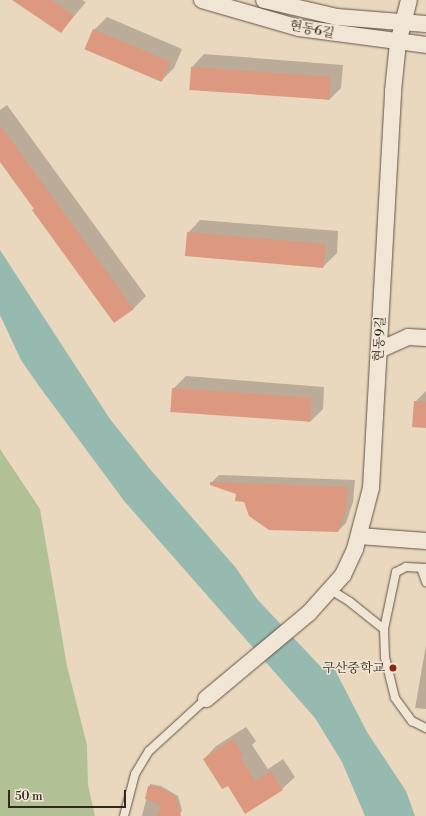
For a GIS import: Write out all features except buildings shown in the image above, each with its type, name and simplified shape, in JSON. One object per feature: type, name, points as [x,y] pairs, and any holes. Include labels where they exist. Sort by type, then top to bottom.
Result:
[{"type":"street","name":"현동6길","points":[[202,0],[299,28],[398,43],[426,45]]},
{"type":"street","name":"현동6길","points":[[264,0],[337,17],[426,24]]},
{"type":"street","name":"현동9길","points":[[206,699],[239,669],[309,613],[331,590],[350,564],[359,536],[371,488],[393,91],[398,43],[409,0]]},
{"type":"street","points":[[379,350],[408,337],[425,338]]},
{"type":"street","points":[[359,536],[426,541]]},
{"type":"lane","points":[[426,582],[423,568],[406,567],[396,572],[384,629],[385,657],[395,698],[412,721],[426,728]]},
{"type":"lane","points":[[331,590],[350,602],[384,629]]},
{"type":"lane","points":[[124,816],[135,774],[149,751],[206,699]]},
{"type":"green space","points":[[0,449],[40,509],[67,666],[87,745],[88,785],[95,816],[0,816]]},
{"type":"water","points":[[0,250],[110,419],[149,468],[236,568],[257,599],[321,667],[326,670],[326,664],[330,663],[367,732],[406,791],[415,816],[365,816],[342,762],[315,718],[125,502],[39,386],[21,360],[0,315]]},
{"type":"place","name":"구산중학교","points":[[393,668]]}]
